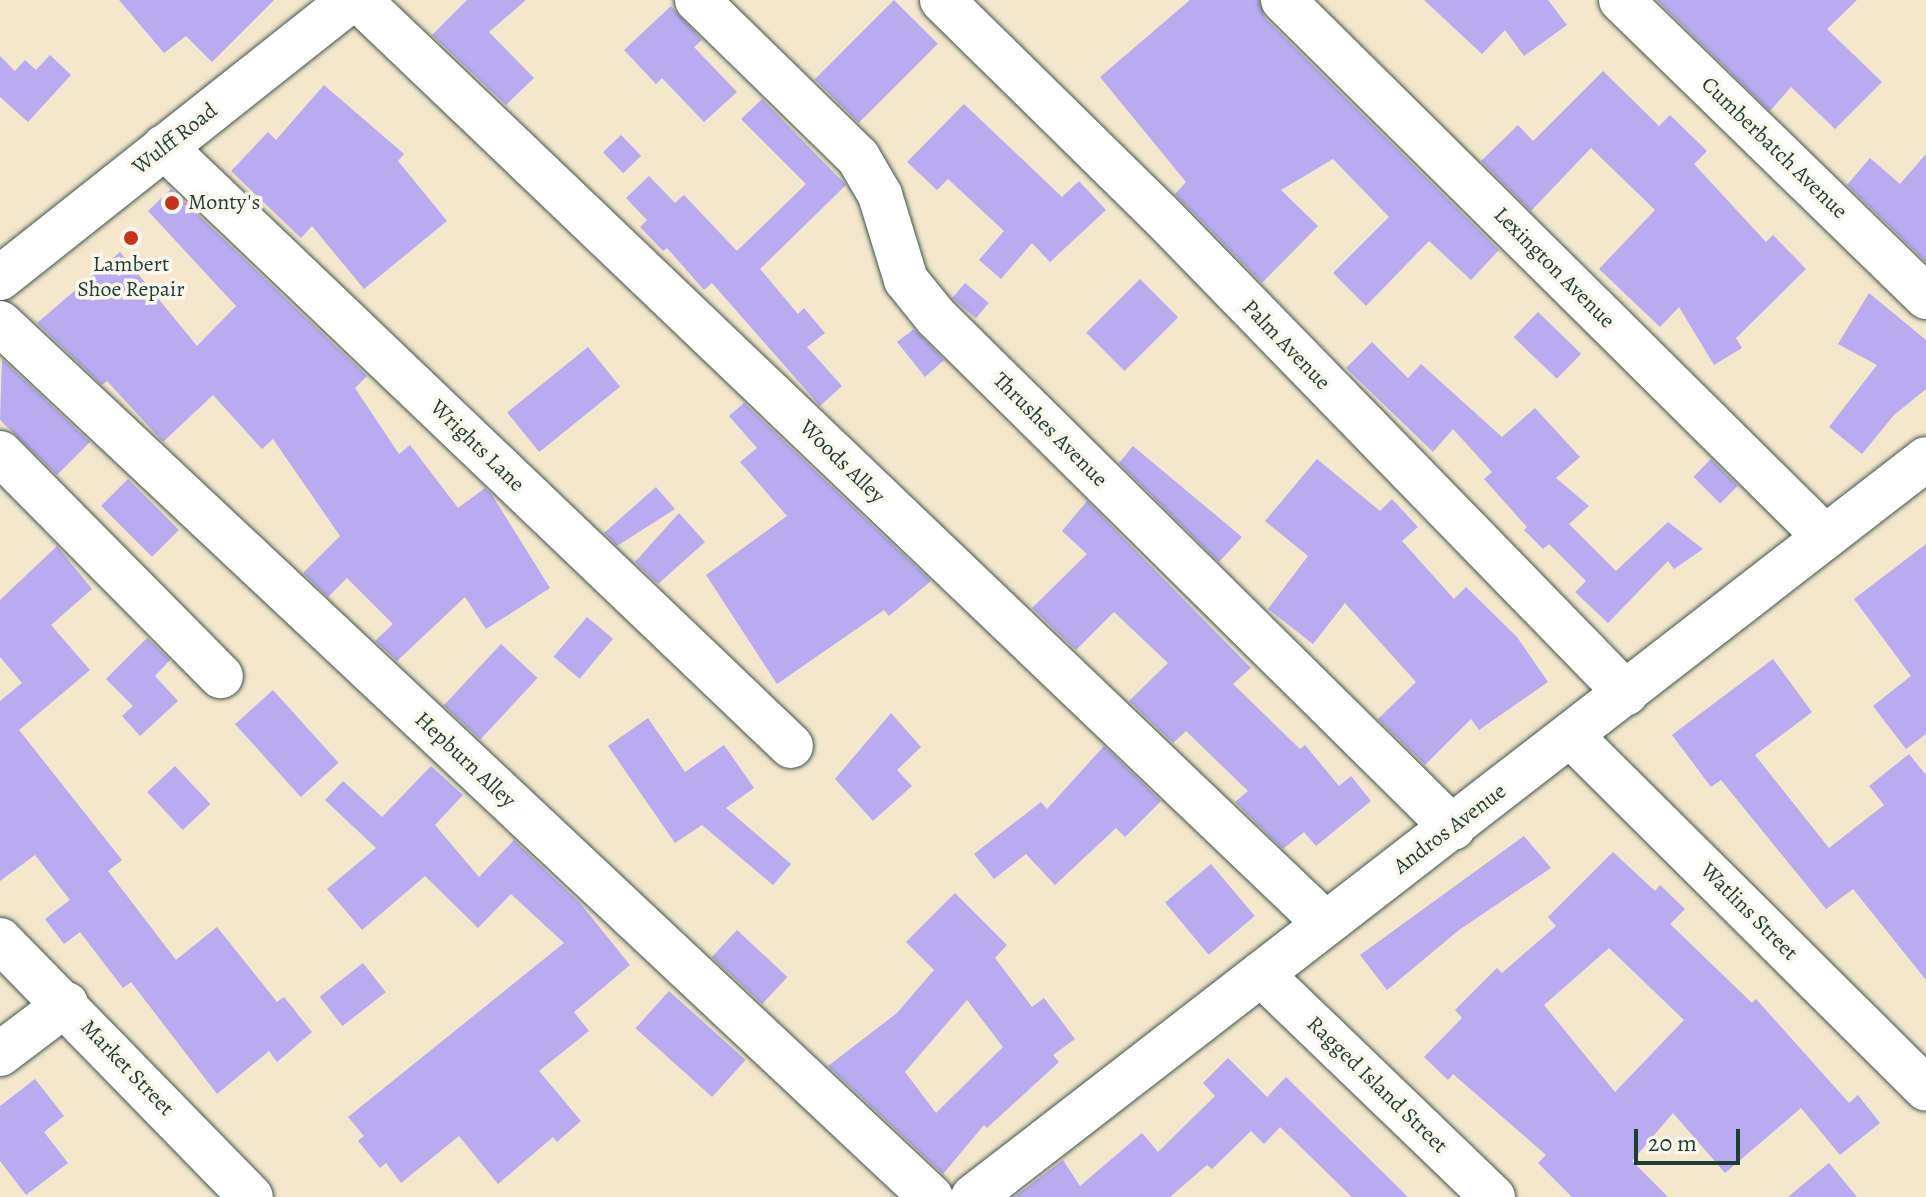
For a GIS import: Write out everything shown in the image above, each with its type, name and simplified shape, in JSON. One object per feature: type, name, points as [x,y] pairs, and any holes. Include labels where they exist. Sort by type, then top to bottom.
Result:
[{"type":"street","name":"Wulff Road","points":[[0,278],[351,0]]},
{"type":"street","name":"Woods Alley","points":[[359,0],[1325,923]]},
{"type":"street","name":"Thrushes Avenue","points":[[697,0],[858,157],[880,195],[906,280],[936,317],[1453,828]]},
{"type":"street","name":"Palm Avenue","points":[[942,0],[1159,213],[1626,693]]},
{"type":"street","name":"Lexington Avenue","points":[[1283,0],[1825,537]]},
{"type":"street","name":"Cumberbatch Avenue","points":[[1621,0],[1926,297]]},
{"type":"street","name":"Wrights Lane","points":[[164,147],[791,746]]},
{"type":"street","name":"Hepburn Alley","points":[[0,323],[931,1197]]},
{"type":"street","points":[[0,453],[221,676]]},
{"type":"street","name":"Andros Avenue","points":[[973,1197],[1325,923],[1572,737],[1926,460]]},
{"type":"street","name":"Watlins Street","points":[[1572,737],[1926,1088]]},
{"type":"street","name":"Market Street","points":[[0,940],[66,1004],[251,1197]]},
{"type":"street","name":"Ragged Island Street","points":[[1261,974],[1493,1197]]},
{"type":"street","points":[[0,1054],[66,1004]]},
{"type":"building","points":[[119,0],[274,0],[212,62],[186,36],[164,53]]},
{"type":"building","points":[[467,0],[526,0],[489,32],[534,78],[506,105],[432,35]]},
{"type":"building","points":[[894,0],[938,44],[859,123],[815,79]]},
{"type":"building","points":[[1190,0],[1259,0],[1265,18],[1499,250],[1471,280],[1429,241],[1366,306],[1333,273],[1389,217],[1333,159],[1281,190],[1318,226],[1262,283],[1175,194],[1186,182],[1100,77]]},
{"type":"building","points":[[1424,0],[1548,0],[1567,25],[1524,56],[1505,30],[1482,54]]},
{"type":"building","points":[[1657,0],[1857,0],[1827,29],[1882,82],[1835,129],[1791,87],[1770,111]]},
{"type":"building","points":[[671,6],[702,40],[694,47],[737,92],[704,122],[662,78],[656,84],[624,50]]},
{"type":"building","points":[[50,55],[71,75],[28,122],[0,97],[0,56],[15,71],[25,60],[36,70]]},
{"type":"building","points":[[1603,71],[1659,126],[1670,115],[1707,151],[1694,164],[1766,242],[1773,235],[1806,269],[1736,338],[1742,348],[1714,365],[1679,307],[1660,327],[1599,269],[1655,210],[1591,148],[1531,211],[1481,161],[1518,125],[1533,141]]},
{"type":"building","points":[[324,85],[404,154],[398,161],[447,221],[364,289],[312,226],[301,238],[231,171],[268,132],[276,140]]},
{"type":"building","points":[[762,99],[846,185],[760,269],[798,314],[804,308],[825,333],[807,347],[842,386],[820,406],[712,283],[704,290],[667,248],[663,251],[640,227],[647,220],[626,198],[649,176],[675,203],[684,195],[737,251],[806,184],[741,119]]},
{"type":"building","points":[[964,104],[1062,197],[1079,181],[1106,210],[1050,262],[1032,243],[1001,279],[979,260],[1004,231],[948,179],[937,190],[907,162]]},
{"type":"building","points":[[621,135],[641,156],[623,173],[603,152]]},
{"type":"building","points":[[1926,154],[1926,262],[1847,185],[1870,158],[1900,184]]},
{"type":"building","points":[[171,189],[367,376],[355,388],[399,454],[410,445],[458,508],[485,488],[492,495],[550,588],[486,629],[465,597],[397,661],[375,641],[393,624],[347,578],[328,597],[303,573],[340,536],[273,439],[262,449],[213,395],[163,442],[107,381],[102,385],[37,323],[120,252],[197,346],[236,306],[148,211]]},
{"type":"building","points":[[1140,279],[1178,317],[1124,371],[1086,333]]},
{"type":"building","points":[[965,283],[989,303],[976,318],[952,298]]},
{"type":"building","points":[[1869,293],[1926,340],[1926,389],[1894,415],[1862,454],[1829,427],[1877,365],[1838,344]]},
{"type":"building","points":[[1538,312],[1581,354],[1557,379],[1514,337]]},
{"type":"building","points":[[914,329],[944,360],[925,377],[897,342]]},
{"type":"building","points":[[1372,342],[1408,378],[1421,364],[1502,437],[1535,408],[1580,457],[1556,478],[1589,506],[1569,524],[1616,571],[1668,522],[1703,549],[1674,569],[1668,561],[1608,623],[1575,592],[1586,581],[1549,544],[1543,549],[1524,530],[1527,527],[1484,479],[1492,472],[1453,429],[1433,452],[1346,368]]},
{"type":"building","points":[[588,347],[620,387],[539,452],[507,412]]},
{"type":"building","points":[[2,359],[90,442],[57,475],[0,420]]},
{"type":"building","points":[[744,403],[931,581],[889,616],[884,610],[777,684],[706,575],[787,516],[740,462],[757,448],[729,416]]},
{"type":"building","points":[[1133,446],[1242,537],[1219,562],[1119,463]]},
{"type":"building","points":[[1317,459],[1380,511],[1392,499],[1418,527],[1402,541],[1454,599],[1466,587],[1517,637],[1548,682],[1479,730],[1471,719],[1425,765],[1378,719],[1416,682],[1345,603],[1313,644],[1268,609],[1308,556],[1265,521]]},
{"type":"building","points":[[1711,459],[1738,486],[1720,504],[1693,477]]},
{"type":"building","points":[[128,479],[179,530],[152,557],[101,506]]},
{"type":"building","points":[[656,487],[675,509],[617,546],[604,533]]},
{"type":"building","points":[[1087,501],[1251,668],[1233,684],[1300,749],[1305,745],[1339,786],[1351,776],[1371,801],[1316,846],[1304,832],[1283,849],[1235,802],[1248,791],[1186,731],[1173,743],[1129,701],[1168,663],[1114,612],[1076,650],[1032,608],[1087,554],[1062,531]]},
{"type":"building","points":[[679,513],[705,542],[658,584],[635,562]]},
{"type":"building","points":[[1926,544],[1926,734],[1906,749],[1873,706],[1911,676],[1854,599]]},
{"type":"building","points":[[57,546],[92,589],[51,625],[90,670],[19,730],[122,860],[108,871],[176,960],[217,927],[277,1002],[284,997],[312,1032],[277,1062],[269,1051],[217,1094],[131,982],[123,988],[80,932],[64,944],[45,919],[70,900],[35,855],[0,881],[0,701],[22,683],[0,657],[0,600]]},
{"type":"building","points":[[587,617],[613,639],[580,679],[554,657]]},
{"type":"building","points":[[147,638],[170,660],[155,676],[178,701],[140,736],[122,716],[133,706],[106,679]]},
{"type":"building","points":[[501,644],[538,678],[480,740],[444,705]]},
{"type":"building","points":[[1773,659],[1812,712],[1755,755],[1829,848],[1884,805],[1869,786],[1909,754],[1926,775],[1926,980],[1853,889],[1826,909],[1721,780],[1711,787],[1672,735]]},
{"type":"building","points":[[273,690],[339,763],[301,797],[235,724]]},
{"type":"building","points":[[891,713],[921,747],[897,770],[912,786],[873,821],[835,779]]},
{"type":"building","points":[[648,718],[685,772],[724,745],[754,788],[726,808],[791,864],[773,885],[702,825],[675,843],[608,746]]},
{"type":"building","points":[[1104,746],[1161,801],[1125,837],[1116,828],[1055,885],[1026,854],[994,879],[974,854],[1041,802],[1047,809]]},
{"type":"building","points":[[175,766],[210,804],[183,830],[147,792]]},
{"type":"building","points":[[431,766],[463,795],[435,825],[479,877],[514,840],[580,903],[630,965],[574,1012],[589,1031],[539,1071],[581,1121],[557,1142],[553,1137],[498,1184],[459,1136],[401,1183],[386,1163],[380,1168],[358,1141],[364,1136],[348,1117],[564,943],[511,894],[478,928],[425,876],[362,930],[327,889],[376,848],[325,800],[343,781],[382,817]]},
{"type":"building","points":[[1524,836],[1551,868],[1459,930],[1387,990],[1360,955]]},
{"type":"building","points":[[1613,852],[1655,891],[1660,885],[1685,909],[1670,924],[1752,1003],[1756,999],[1849,1103],[1858,1095],[1880,1123],[1840,1155],[1801,1108],[1725,1173],[1673,1113],[1632,1161],[1668,1197],[1572,1197],[1538,1163],[1546,1155],[1453,1074],[1448,1080],[1424,1057],[1462,1018],[1455,1010],[1497,968],[1502,973],[1556,926],[1548,917]],"holes":[[[1609,948],[1684,1020],[1615,1092],[1544,1005]]]},
{"type":"building","points":[[1211,864],[1255,916],[1209,955],[1165,903]]},
{"type":"building","points":[[955,893],[1007,945],[995,958],[1032,1007],[1044,998],[1075,1039],[1053,1055],[1059,1062],[987,1128],[984,1125],[943,1174],[828,1066],[897,1013],[934,970],[906,942]],"holes":[[[967,1000],[1003,1047],[936,1113],[905,1072]]]},
{"type":"building","points":[[737,930],[787,977],[762,1004],[712,957]]},
{"type":"building","points":[[363,963],[386,992],[342,1026],[320,997]]},
{"type":"building","points":[[669,991],[746,1060],[712,1097],[636,1028]]},
{"type":"building","points":[[1228,1058],[1267,1097],[1286,1077],[1408,1197],[1352,1197],[1280,1127],[1264,1144],[1251,1131],[1212,1169],[1207,1165],[1170,1197],[1014,1197],[1063,1160],[1080,1186],[1142,1133],[1158,1152],[1215,1096],[1203,1083]]},
{"type":"building","points":[[35,1079],[64,1116],[44,1132],[68,1163],[26,1195],[0,1161],[0,1106]]},
{"type":"building","points":[[1829,1163],[1857,1197],[1788,1197]]},
{"type":"place","name":"Monty's","points":[[172,203]]},
{"type":"place","name":"Lambert Shoe Repair","points":[[131,238]]}]
